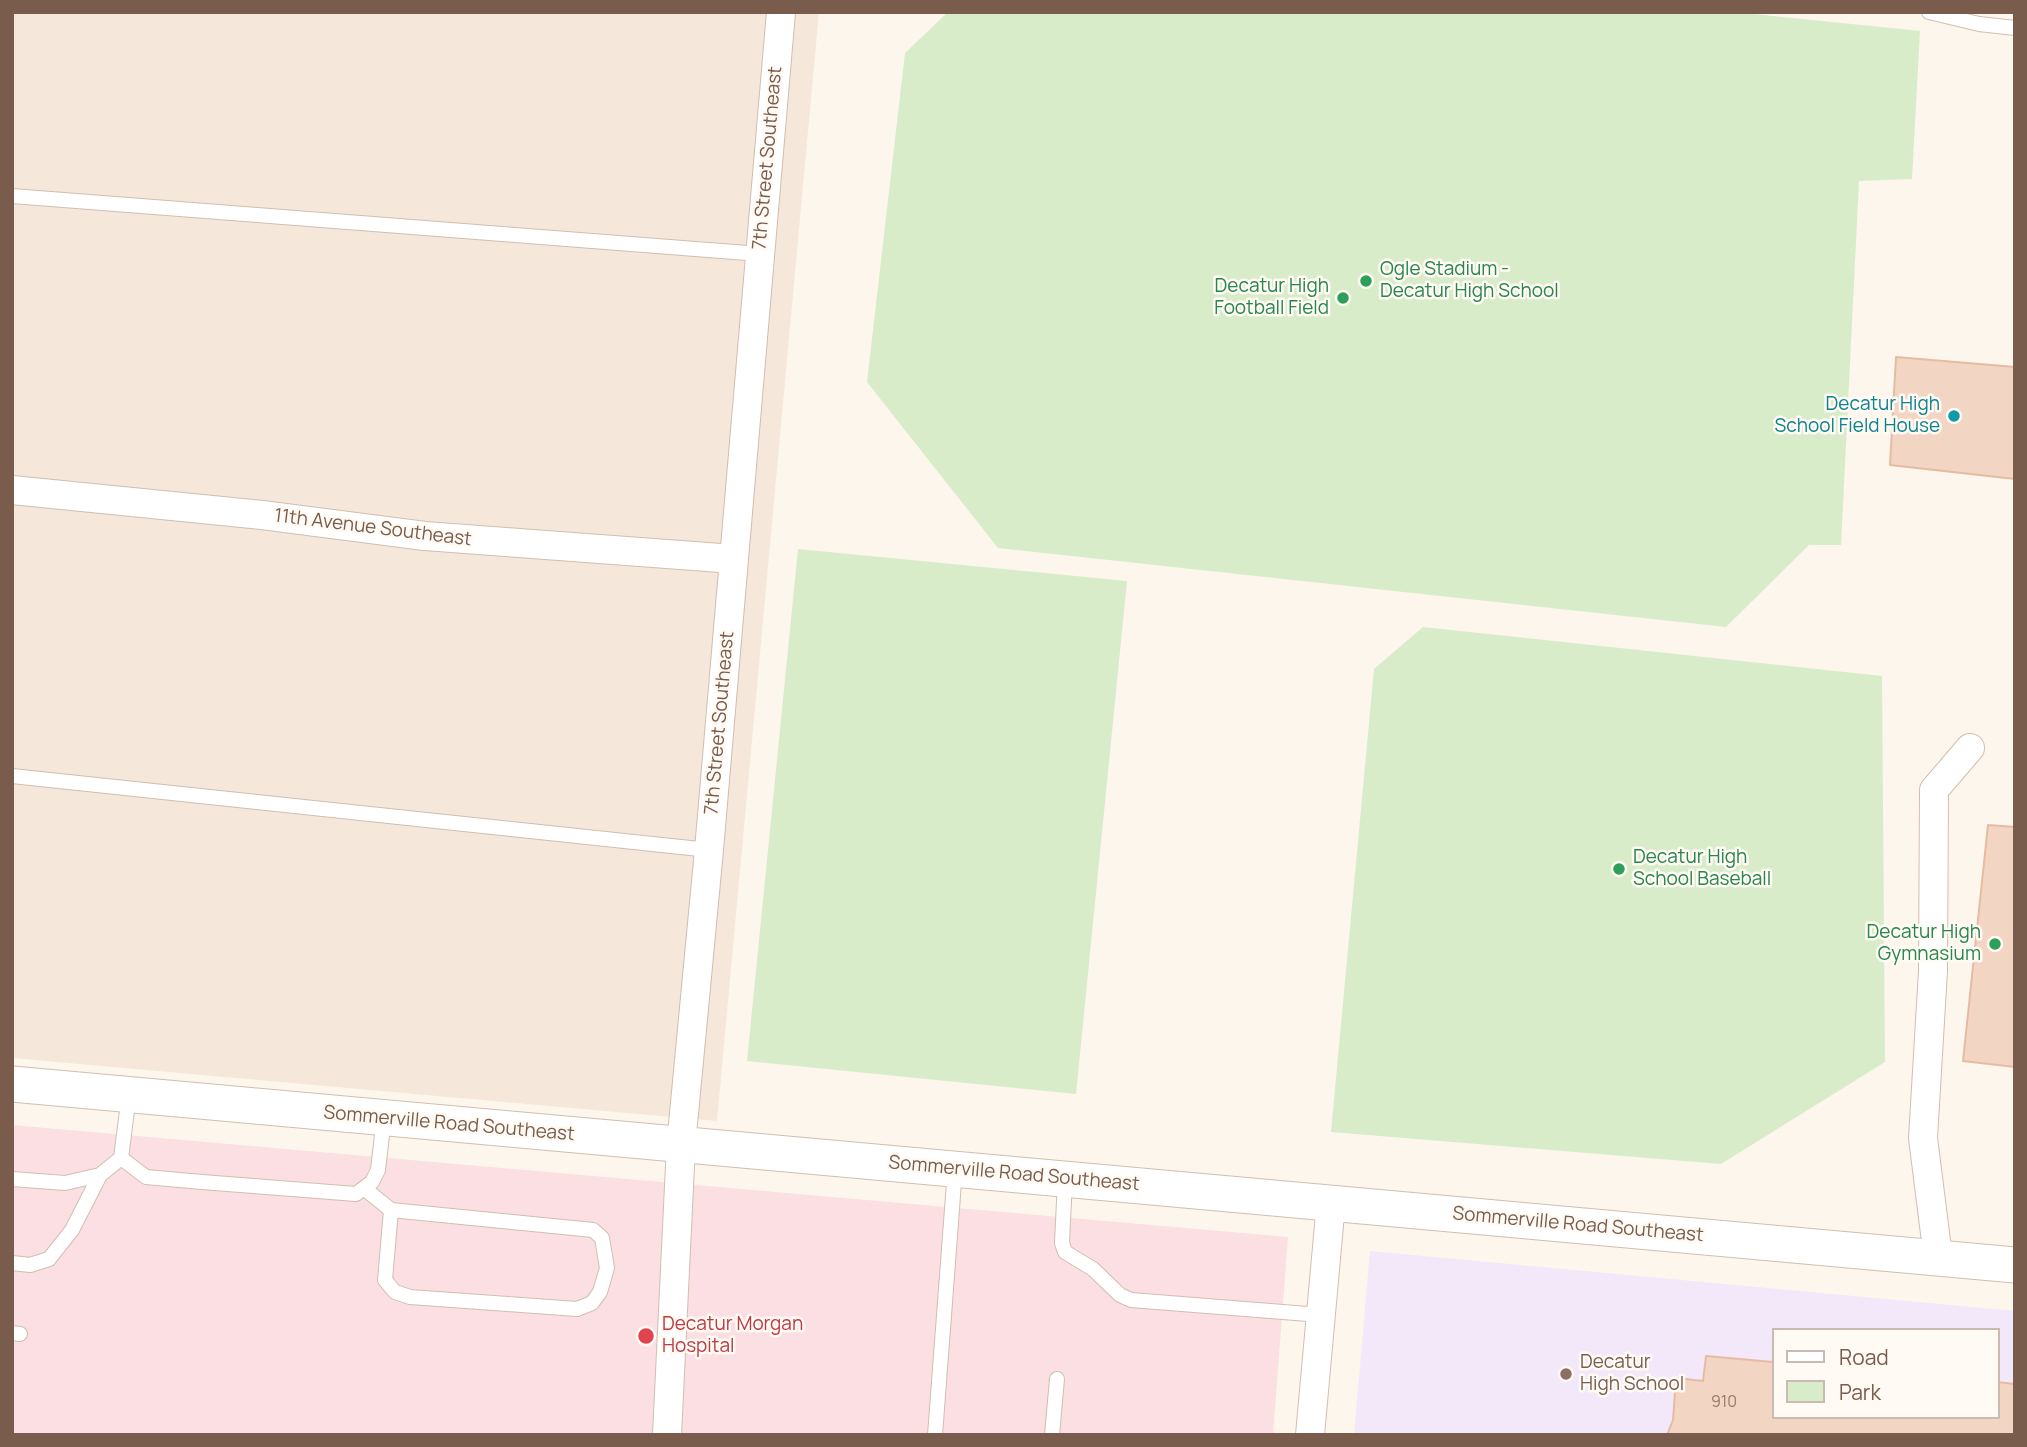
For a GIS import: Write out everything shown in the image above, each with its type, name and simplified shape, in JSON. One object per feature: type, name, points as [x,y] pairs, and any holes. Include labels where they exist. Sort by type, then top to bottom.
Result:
[{"type":"street","name":"7th Street Southeast","points":[[667,1435],[681,1145],[781,12]]},
{"type":"street","name":"11th Avenue Southeast","points":[[12,490],[262,515],[425,536],[734,559]]},
{"type":"street","points":[[1938,1257],[1923,1138],[1933,971],[1934,790],[1969,748]]},
{"type":"street","name":"Sommerville Road Southeast","points":[[12,1084],[2015,1265]]},
{"type":"street","points":[[1310,1435],[1331,1203]]},
{"type":"lane","points":[[1929,12],[1979,24],[2015,28]]},
{"type":"lane","points":[[12,195],[760,254]]},
{"type":"lane","points":[[12,776],[709,850]]},
{"type":"lane","points":[[12,1263],[30,1265],[49,1259],[72,1230],[100,1175],[121,1158],[129,1095]]},
{"type":"lane","points":[[121,1158],[146,1177],[356,1194],[372,1182],[378,1170],[384,1118]]},
{"type":"lane","points":[[935,1435],[955,1169]]},
{"type":"lane","points":[[12,1179],[65,1182],[100,1175]]},
{"type":"lane","points":[[1066,1179],[1062,1243],[1065,1252],[1093,1269],[1120,1295],[1130,1300],[1321,1315]]},
{"type":"lane","points":[[365,1189],[391,1210],[593,1230],[603,1238],[607,1268],[600,1292],[592,1303],[577,1309],[410,1297],[395,1292],[385,1280],[391,1210]]},
{"type":"lane","points":[[1052,1435],[1057,1379]]},
{"type":"shaded area","points":[[12,12],[819,12],[717,1121],[12,1058]]},
{"type":"shaded area","name":"Decatur Morgan Hospital","points":[[12,1125],[1288,1237],[1273,1435],[12,1435]]},
{"type":"shaded area","name":"Decatur High School","points":[[1370,1251],[2015,1311],[2015,1435],[1354,1435]]},
{"type":"green space","name":"Ogle Stadium - Decatur High School","points":[[948,12],[1734,12],[1920,31],[1912,179],[1859,181],[1841,545],[1809,545],[1726,627],[998,548],[867,382],[905,53]]},
{"type":"green space","points":[[798,549],[1127,581],[1076,1094],[747,1061]]},
{"type":"green space","name":"Decatur High School Baseball","points":[[1423,627],[1882,676],[1885,1062],[1721,1164],[1331,1132],[1374,669]]},
{"type":"building","name":"Decatur High School Field House","points":[[1896,357],[2015,367],[2015,479],[1890,465]]},
{"type":"building","name":"Decatur High Gymnasium","points":[[1988,825],[2015,827],[2015,1067],[1963,1061]]},
{"type":"building","name":"Decatur High School","points":[[1706,1356],[1772,1362],[1772,1419],[1999,1419],[1999,1382],[2015,1384],[2015,1435],[1667,1435],[1673,1420],[1676,1378],[1703,1381]]},
{"type":"place","name":"Ogle Stadium - Decatur High School","points":[[1366,281]]},
{"type":"place","name":"Decatur High Football Field","points":[[1343,298]]},
{"type":"place","name":"Decatur High School Field House","points":[[1954,416]]},
{"type":"place","name":"Decatur High School Baseball","points":[[1619,869]]},
{"type":"place","name":"Decatur High Gymnasium","points":[[1995,944]]},
{"type":"place","name":"Decatur Morgan Hospital","points":[[646,1336]]},
{"type":"place","name":"Decatur High School","points":[[1566,1374]]}]
